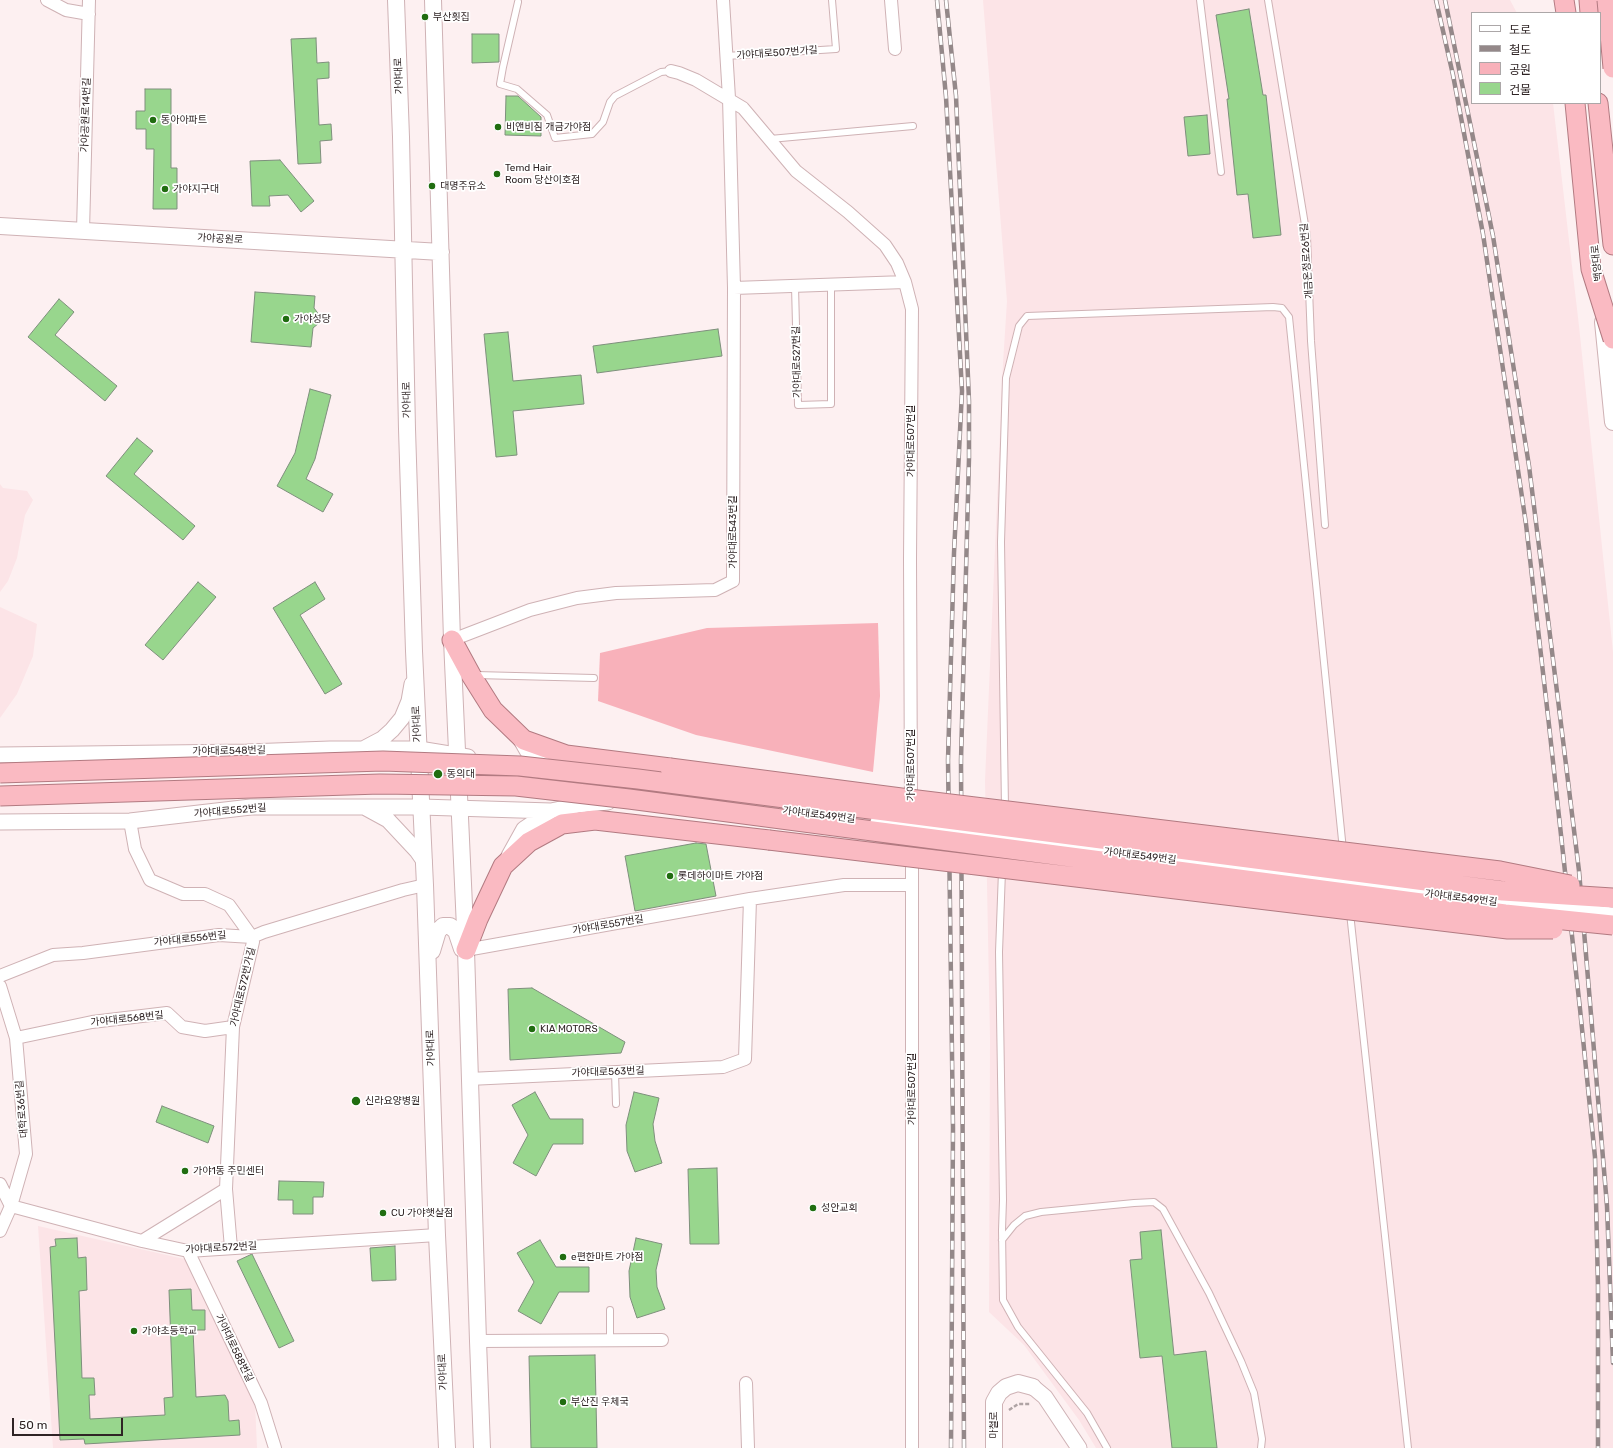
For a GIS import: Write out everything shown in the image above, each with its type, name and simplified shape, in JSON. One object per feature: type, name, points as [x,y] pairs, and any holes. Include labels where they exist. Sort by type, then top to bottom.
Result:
[{"type":"highway","points":[[1564,0],[1566,12]]},
{"type":"highway","points":[[1588,0],[1590,12]]},
{"type":"highway","points":[[1607,0],[1613,68]]},
{"type":"highway","points":[[1575,104],[1591,269],[1613,339]]},
{"type":"highway","points":[[1598,104],[1613,245]]},
{"type":"highway","points":[[452,640],[471,675],[493,710],[524,740],[566,755],[909,799],[1500,871],[1613,894]]},
{"type":"highway","points":[[0,773],[382,761],[520,766],[638,779],[1503,891],[1613,898]]},
{"type":"highway","points":[[0,796],[380,784],[516,786],[645,801],[1505,914],[1613,925]]},
{"type":"highway","points":[[466,955],[478,918],[503,866],[529,842],[562,824],[595,820],[1508,929],[1613,929]]},
{"type":"main road","name":"가야대로","points":[[396,0],[415,671],[447,1448]]},
{"type":"main road","points":[[433,0],[452,640],[466,955],[482,1448]]},
{"type":"main road","points":[[1572,0],[1573,12]]},
{"type":"main road","name":"백양대로","points":[[1582,104],[1613,422]]},
{"type":"main road","name":"가야공원로","points":[[0,226],[441,252]]},
{"type":"main road","points":[[428,964],[438,931],[443,926],[450,926],[456,930],[466,955]]},
{"type":"main road","name":"마철로","points":[[994,1448],[994,1402],[999,1393],[1006,1387],[1018,1383],[1032,1387]]},
{"type":"street","points":[[47,0],[66,10],[89,14]]},
{"type":"street","name":"가야공원로14번길","points":[[83,231],[89,0]]},
{"type":"street","name":"가야대로507번가길","points":[[723,0],[726,56]]},
{"type":"street","points":[[891,0],[895,49]]},
{"type":"street","points":[[726,56],[729,98],[734,288],[905,282]]},
{"type":"street","points":[[1601,61],[1613,59]]},
{"type":"street","name":"가야대로507번길","points":[[671,71],[696,80],[729,98],[743,108],[796,171],[848,212],[884,244],[897,263],[905,282],[912,309],[910,559],[912,885],[912,1448]]},
{"type":"street","name":"가야대로543번길","points":[[452,640],[530,610],[577,598],[630,592],[715,590],[733,581],[734,288]]},
{"type":"street","points":[[363,749],[382,739],[402,718],[409,701],[415,671]]},
{"type":"street","points":[[516,733],[528,752],[606,784],[667,796]]},
{"type":"street","name":"가야대로548번길","points":[[0,755],[419,749],[606,784]]},
{"type":"street","points":[[503,866],[524,829],[551,810],[579,805],[667,796]]},
{"type":"street","name":"가야대로549번길","points":[[667,796],[1474,900],[1613,916]]},
{"type":"street","name":"가야대로552번길","points":[[0,822],[130,821],[251,807],[421,807],[551,810]]},
{"type":"street","points":[[364,807],[388,820],[417,851],[424,861]]},
{"type":"street","name":"가야대로572번가길","points":[[130,821],[135,849],[150,880],[182,894],[205,894],[229,905],[252,937],[253,942],[233,1027],[226,1189],[231,1248]]},
{"type":"street","name":"가야대로556번길","points":[[0,976],[52,955],[84,953],[219,935],[252,937],[388,894],[425,885]]},
{"type":"street","name":"가야대로557번길","points":[[466,955],[750,899],[844,885],[912,885]]},
{"type":"street","name":"가야대로563번길","points":[[469,1079],[724,1067],[745,1059],[750,899]]},
{"type":"street","name":"대학로36번길","points":[[0,1231],[11,1206],[26,1154],[16,1038],[1,991]]},
{"type":"street","name":"가야대로568번길","points":[[16,1038],[92,1022],[167,1013],[182,1027],[205,1031],[233,1027]]},
{"type":"street","points":[[0,1184],[11,1206]]},
{"type":"street","points":[[142,1241],[226,1189]]},
{"type":"street","name":"가야대로572번길","points":[[11,1206],[142,1241],[188,1251],[438,1234]]},
{"type":"street","name":"가야대로588번길","points":[[188,1251],[261,1403],[275,1448]]},
{"type":"street","points":[[478,1341],[662,1340]]},
{"type":"street","points":[[746,1383],[748,1448]]},
{"type":"street","points":[[1032,1387],[1045,1398],[1079,1448]]},
{"type":"lane","name":"가야대로507번가길","points":[[726,56],[836,49],[832,0]]},
{"type":"lane","points":[[1200,0],[1221,172]]},
{"type":"lane","name":"개금온정로26번길","points":[[1268,0],[1307,237],[1312,341],[1326,525]]},
{"type":"lane","points":[[518,2],[500,84],[517,89],[547,115],[555,138],[592,134],[603,122],[610,102],[615,96],[661,72],[671,71]]},
{"type":"lane","points":[[770,139],[913,126]]},
{"type":"lane","name":"가야대로527번길","points":[[795,286],[798,405],[831,404],[831,285]]},
{"type":"lane","points":[[1107,1448],[1087,1413],[1018,1327],[1003,1300],[999,952],[1005,796],[1001,527],[1006,378],[1019,326],[1027,316],[1273,307],[1282,308],[1289,317],[1344,856]]},
{"type":"lane","points":[[471,675],[594,678]]},
{"type":"lane","points":[[1345,864],[1408,1448]]},
{"type":"lane","points":[[615,1072],[616,1104]]},
{"type":"lane","points":[[1002,1240],[1025,1216],[1041,1212],[1141,1202],[1154,1202],[1164,1209],[1209,1293],[1254,1393],[1262,1439],[1261,1448]]},
{"type":"lane","points":[[610,1310],[610,1340]]},
{"type":"path","points":[[1006,1414],[1009,1409],[1018,1404],[1029,1403],[1035,1407]]},
{"type":"shaded area","points":[[983,0],[1510,0],[1516,12],[1471,12],[1471,104],[1553,104],[1579,326],[1613,652],[1613,1448],[1096,1448],[1079,1420],[1024,1345],[989,1312],[990,1039],[985,781],[1007,301]]},
{"type":"shaded area","points":[[0,484],[3,488],[27,491],[33,500],[25,515],[17,558],[8,581],[0,592]]},
{"type":"shaded area","points":[[0,607],[37,624],[33,656],[17,694],[0,718]]},
{"type":"shaded area","name":"가야초등학교","points":[[38,1226],[189,1260],[255,1403],[257,1448],[53,1448]]},
{"type":"green space","points":[[878,623],[880,696],[873,772],[696,735],[598,701],[600,653],[707,628]]},
{"type":"building","points":[[1249,9],[1263,95],[1266,95],[1281,235],[1253,238],[1248,194],[1237,195],[1227,99],[1229,99],[1216,15]]},
{"type":"building","points":[[472,34],[499,34],[499,62],[472,63]]},
{"type":"building","points":[[316,38],[317,63],[329,62],[329,78],[317,79],[319,125],[331,124],[332,140],[320,141],[321,163],[298,164],[291,39]]},
{"type":"building","points":[[145,89],[171,89],[171,168],[177,168],[177,209],[153,209],[154,149],[146,149],[146,129],[136,129],[136,111],[145,111]]},
{"type":"building","points":[[506,96],[518,96],[541,117],[541,136],[505,135]]},
{"type":"building","points":[[1207,115],[1210,154],[1188,156],[1184,117]]},
{"type":"building","points":[[280,160],[314,201],[301,212],[288,195],[269,196],[270,206],[252,206],[250,161]]},
{"type":"building","name":"가야성당","points":[[255,292],[315,296],[314,308],[320,316],[319,323],[313,328],[311,347],[251,342]]},
{"type":"building","points":[[59,299],[74,312],[55,335],[117,386],[105,401],[28,337]]},
{"type":"building","points":[[718,329],[722,356],[597,373],[593,346]]},
{"type":"building","points":[[508,332],[513,381],[581,375],[584,404],[513,411],[517,455],[496,457],[484,334]]},
{"type":"building","points":[[310,389],[331,395],[315,459],[306,479],[333,494],[323,512],[277,486],[295,453]]},
{"type":"building","points":[[137,438],[153,451],[134,474],[195,526],[183,540],[106,476]]},
{"type":"building","points":[[198,582],[216,597],[163,660],[145,645]]},
{"type":"building","points":[[315,582],[325,599],[300,615],[342,684],[325,694],[273,608]]},
{"type":"building","name":"롯데하이마트 가야점","points":[[696,843],[706,844],[716,896],[635,911],[625,856]]},
{"type":"building","points":[[532,988],[625,1042],[621,1053],[510,1060],[508,989]]},
{"type":"building","points":[[535,1092],[550,1119],[583,1119],[583,1144],[553,1144],[536,1176],[513,1163],[528,1135],[512,1105]]},
{"type":"building","points":[[634,1092],[659,1098],[653,1124],[655,1141],[662,1163],[635,1172],[627,1151],[626,1125]]},
{"type":"building","points":[[162,1106],[214,1126],[208,1143],[156,1122]]},
{"type":"building","points":[[717,1168],[719,1244],[690,1244],[688,1169]]},
{"type":"building","points":[[279,1181],[324,1182],[323,1197],[313,1197],[313,1214],[293,1214],[293,1200],[278,1200]]},
{"type":"building","points":[[1161,1230],[1174,1355],[1206,1351],[1217,1448],[1172,1448],[1162,1356],[1140,1358],[1130,1260],[1142,1259],[1140,1232]]},
{"type":"building","points":[[77,1238],[78,1258],[86,1257],[87,1290],[79,1291],[82,1378],[94,1378],[95,1395],[89,1395],[90,1419],[165,1415],[164,1398],[173,1397],[169,1290],[191,1289],[192,1310],[205,1310],[205,1330],[193,1330],[196,1397],[225,1395],[228,1401],[229,1421],[239,1420],[240,1435],[85,1444],[84,1439],[60,1440],[50,1247],[56,1246],[55,1239]]},
{"type":"building","points":[[636,1238],[662,1244],[656,1270],[657,1287],[665,1309],[637,1318],[630,1297],[629,1271]]},
{"type":"building","points":[[540,1240],[556,1267],[589,1267],[589,1292],[559,1292],[541,1324],[518,1311],[534,1282],[517,1253]]},
{"type":"building","points":[[395,1246],[396,1280],[372,1281],[370,1248]]},
{"type":"building","points":[[252,1254],[294,1341],[279,1348],[237,1261]]},
{"type":"building","name":"부산진 우체국","points":[[595,1355],[597,1448],[531,1448],[529,1356]]},
{"type":"railway","points":[[937,0],[946,97],[962,391],[954,553],[948,760],[953,1128],[951,1448]]},
{"type":"railway","points":[[946,0],[956,96],[969,401],[969,458],[961,760],[964,1448]]},
{"type":"railway","points":[[1436,0],[1453,75],[1483,234],[1526,524],[1549,725],[1595,1157],[1598,1287],[1598,1448]]},
{"type":"railway","points":[[1445,0],[1493,236],[1529,466],[1561,724],[1579,871],[1607,1206],[1613,1363]]},
{"type":"place","name":"부산횟집","points":[[425,17]]},
{"type":"place","name":"동아아파트","points":[[153,120]]},
{"type":"place","name":"비앤비짐 개금가야점","points":[[498,127]]},
{"type":"place","name":"Temd Hair Room 당산이호점","points":[[497,174]]},
{"type":"place","name":"대명주유소","points":[[432,186]]},
{"type":"place","name":"가야지구대","points":[[165,189]]},
{"type":"place","name":"가야성당","points":[[286,319]]},
{"type":"place","name":"동의대","points":[[438,774]]},
{"type":"place","name":"롯데하이마트 가야점","points":[[670,876]]},
{"type":"place","name":"KIA MOTORS","points":[[532,1029]]},
{"type":"place","name":"신라요양병원","points":[[356,1101]]},
{"type":"place","name":"가야1동 주민센터","points":[[185,1171]]},
{"type":"place","name":"성안교회","points":[[813,1208]]},
{"type":"place","name":"CU 가야햇살점","points":[[383,1213]]},
{"type":"place","name":"e편한마트 가야점","points":[[563,1257]]},
{"type":"place","name":"가야초등학교","points":[[134,1331]]},
{"type":"place","name":"부산진 우체국","points":[[563,1402]]}]
